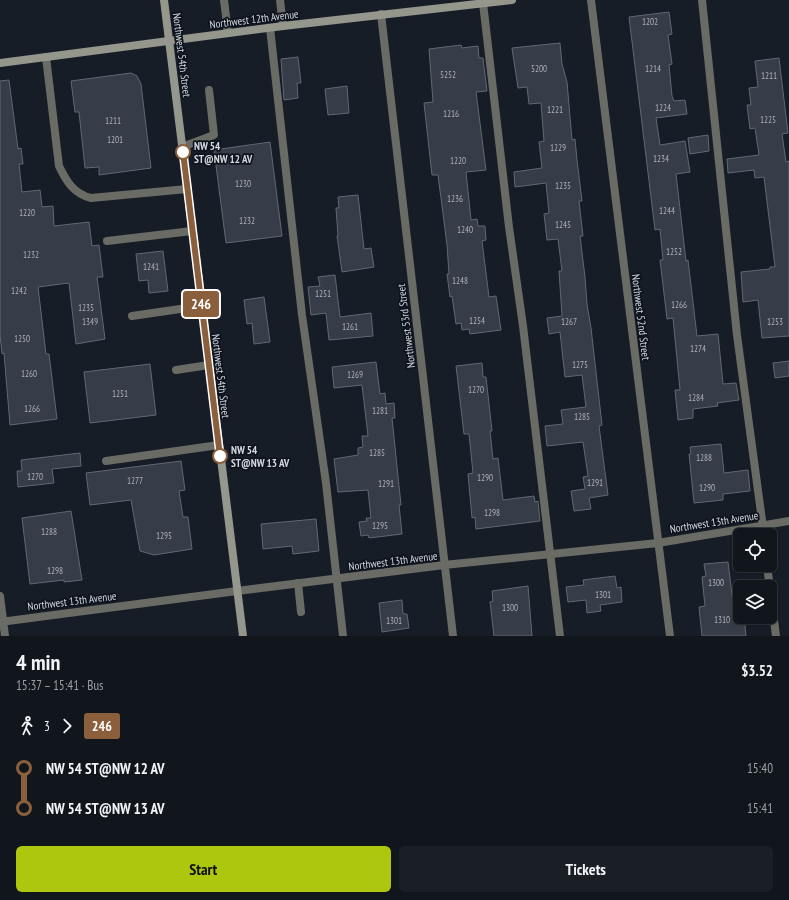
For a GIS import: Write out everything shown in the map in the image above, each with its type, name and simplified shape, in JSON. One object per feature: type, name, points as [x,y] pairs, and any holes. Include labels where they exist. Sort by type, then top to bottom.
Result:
[{"type":"main road","name":"Northwest 54th Street","points":[[164,0],[242,636]]},
{"type":"main road","name":"Northwest 12th Avenue","points":[[0,63],[168,40],[381,14],[443,4],[483,3],[512,0]]},
{"type":"street","points":[[224,0],[228,33]]},
{"type":"street","points":[[280,0],[283,26]]},
{"type":"street","name":"Northwest 52nd Street","points":[[591,0],[670,636]]},
{"type":"street","points":[[702,0],[737,335],[763,528]]},
{"type":"street","points":[[483,3],[509,227],[533,406],[560,636]]},
{"type":"street","name":"Northwest 53rd Street","points":[[381,14],[453,636]]},
{"type":"street","points":[[270,28],[302,314],[326,483],[343,636]]},
{"type":"street","points":[[46,57],[58,166],[73,190],[84,197],[91,198],[187,189]]},
{"type":"street","points":[[182,146],[214,135],[209,90]]},
{"type":"street","points":[[108,241],[192,231]]},
{"type":"street","points":[[132,316],[202,306]]},
{"type":"street","points":[[176,370],[209,365]]},
{"type":"street","points":[[106,461],[219,445]]},
{"type":"street","name":"Northwest 13th Avenue","points":[[2,622],[298,583],[658,543],[789,521]]},
{"type":"street","points":[[768,572],[776,636]]},
{"type":"street","points":[[298,583],[301,612]]},
{"type":"street","points":[[0,596],[2,622],[5,636]]},
{"type":"building","points":[[669,12],[672,34],[668,35],[672,64],[669,65],[672,96],[674,101],[685,100],[687,114],[656,118],[660,145],[685,141],[690,172],[676,174],[686,261],[688,260],[697,336],[718,334],[723,384],[736,383],[739,400],[717,403],[718,406],[693,409],[693,418],[678,420],[675,390],[680,390],[673,318],[667,319],[660,260],[663,260],[660,229],[655,230],[629,17]]},
{"type":"building","points":[[560,43],[562,64],[567,82],[572,140],[575,139],[582,201],[579,201],[583,236],[580,236],[602,425],[599,426],[608,495],[589,498],[591,509],[574,511],[571,491],[585,489],[583,477],[588,476],[583,442],[547,446],[545,426],[563,424],[561,410],[586,407],[582,375],[565,377],[560,332],[549,334],[547,318],[562,316],[559,271],[562,271],[558,239],[547,240],[544,214],[549,213],[546,183],[515,187],[514,172],[542,168],[539,142],[544,141],[541,103],[529,104],[527,87],[518,88],[512,48]]},
{"type":"building","points":[[461,45],[462,48],[478,46],[479,58],[483,58],[487,91],[476,92],[486,170],[466,172],[471,220],[477,219],[478,226],[485,226],[486,240],[482,241],[489,297],[496,296],[501,330],[470,334],[469,329],[462,330],[461,323],[456,324],[452,296],[450,297],[447,274],[449,274],[447,245],[438,175],[432,175],[424,103],[433,102],[429,49]]},
{"type":"building","points":[[298,57],[301,83],[297,83],[298,98],[284,100],[281,59]]},
{"type":"building","points":[[779,58],[788,133],[782,134],[786,162],[789,161],[789,336],[762,338],[758,300],[743,302],[741,272],[770,269],[770,267],[775,267],[764,177],[755,178],[754,170],[728,173],[727,159],[759,155],[755,128],[750,129],[747,105],[751,105],[749,88],[758,87],[755,61]]},
{"type":"building","points":[[131,73],[137,76],[141,84],[151,168],[99,175],[99,167],[85,168],[79,112],[75,112],[71,81]]},
{"type":"building","points":[[9,80],[18,149],[21,148],[23,164],[19,164],[22,192],[40,190],[42,207],[53,206],[54,226],[89,222],[92,246],[99,245],[103,277],[97,277],[105,339],[76,344],[69,283],[38,287],[46,354],[49,354],[57,419],[10,425],[4,353],[2,354],[0,335],[0,81]]},
{"type":"building","points":[[347,86],[349,113],[328,115],[325,89]]},
{"type":"building","points":[[708,135],[709,151],[690,154],[688,138]]},
{"type":"building","points":[[270,142],[282,236],[226,243],[214,150]]},
{"type":"building","points":[[358,195],[364,249],[371,248],[374,267],[342,272],[337,236],[336,208],[339,208],[338,197]]},
{"type":"building","points":[[163,251],[168,291],[149,293],[148,280],[139,281],[136,254]]},
{"type":"building","points":[[335,275],[340,317],[371,313],[373,336],[329,340],[326,313],[311,315],[308,287],[320,286],[318,277]]},
{"type":"building","points":[[264,297],[270,342],[254,344],[252,323],[247,324],[244,300]]},
{"type":"building","points":[[789,361],[789,376],[775,378],[773,363]]},
{"type":"building","points":[[376,362],[380,394],[385,393],[386,404],[394,403],[395,418],[392,418],[401,505],[399,505],[402,534],[369,538],[368,535],[361,536],[359,522],[367,521],[366,518],[371,518],[368,490],[338,492],[334,459],[358,455],[358,448],[363,447],[362,436],[368,436],[362,385],[334,388],[332,367]]},
{"type":"building","points":[[482,363],[483,377],[486,377],[492,431],[490,431],[493,459],[498,458],[503,500],[534,496],[535,502],[538,501],[540,521],[476,529],[475,517],[472,518],[468,474],[473,473],[469,434],[464,434],[456,366]]},
{"type":"building","points":[[150,364],[156,415],[90,423],[84,372]]},
{"type":"building","points":[[721,444],[724,473],[748,470],[750,491],[723,494],[723,500],[694,503],[689,454],[691,454],[690,447]]},
{"type":"building","points":[[80,453],[81,466],[52,469],[54,483],[18,487],[17,471],[22,471],[21,460]]},
{"type":"building","points":[[181,461],[185,490],[179,491],[183,517],[188,517],[192,549],[154,555],[140,551],[131,500],[90,505],[86,473]]},
{"type":"building","points":[[71,511],[82,580],[64,582],[64,580],[30,584],[22,518]]},
{"type":"building","points":[[316,519],[319,551],[293,554],[292,546],[263,549],[261,524]]},
{"type":"building","points":[[728,562],[733,603],[733,624],[745,624],[746,636],[702,636],[699,607],[705,606],[702,577],[706,576],[704,564]]},
{"type":"building","points":[[615,576],[617,588],[621,587],[622,602],[600,605],[601,611],[587,613],[586,600],[568,602],[566,587],[584,585],[583,580]]},
{"type":"building","points":[[528,586],[532,636],[494,636],[490,602],[493,601],[492,591]]},
{"type":"building","points":[[402,600],[403,614],[407,614],[409,628],[382,632],[379,603]]},
{"type":"bus line","name":"246","points":[[183,152],[220,456]]},
{"type":"place","name":"NW 54 ST@NW 12 AV","points":[[183,152]]},
{"type":"place","name":"NW 54 ST@NW 13 AV","points":[[220,456]]}]
